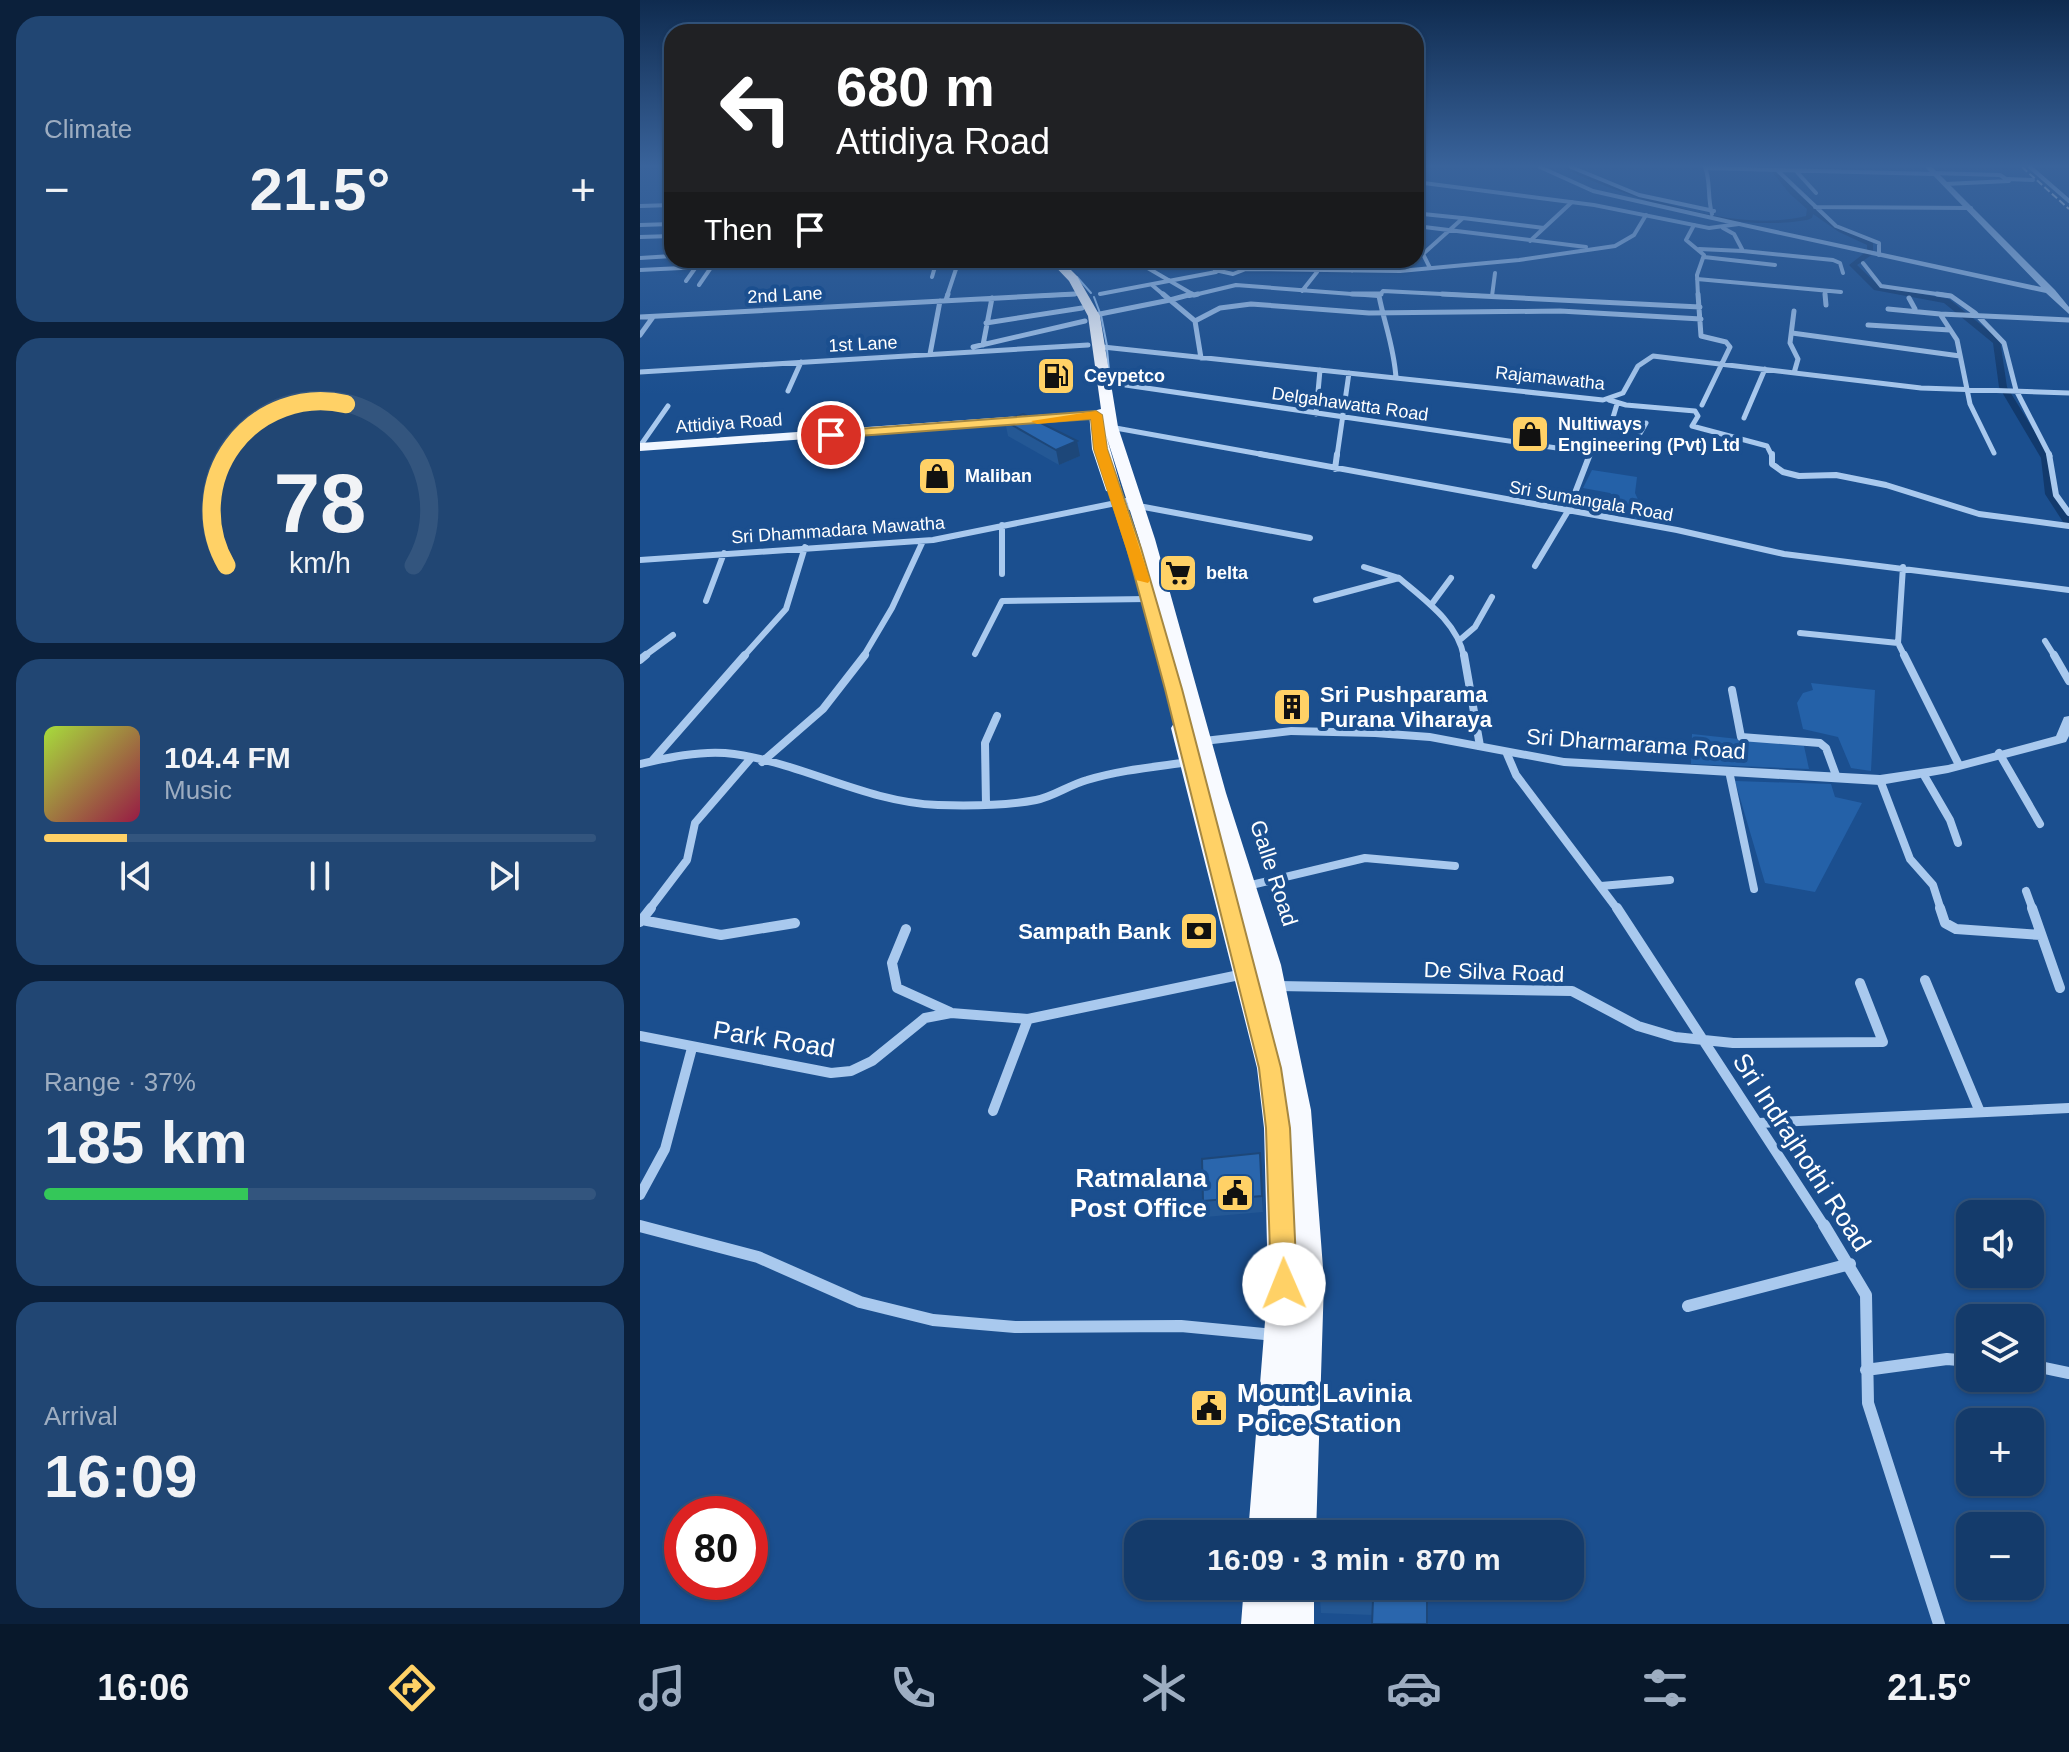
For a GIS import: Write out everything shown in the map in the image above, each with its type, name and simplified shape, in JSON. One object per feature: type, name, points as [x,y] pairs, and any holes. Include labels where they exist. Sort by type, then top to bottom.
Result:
[{"type":"highway","points":[[1056,268],[1090,313]]},
{"type":"highway","name":"Galle Road","points":[[1090,313],[1105,382],[1105,419],[1100,449],[1125,504],[1147,539],[1196,752],[1243,887],[1297,1110],[1308,1281],[1299,1520]]},
{"type":"highway","name":"Galle Road","points":[[1090,313],[1105,419]]},
{"type":"highway","name":"Galle Road","points":[[1125,504],[1148,599],[1263,976],[1284,1224],[1282,1336],[1267,1520]]},
{"type":"highway","points":[[1260,1624],[1261,1600]]},
{"type":"highway","points":[[1295,1624],[1296,1600]]},
{"type":"main road","name":"Attidiya Road","points":[[640,447],[1105,419]]},
{"type":"street","points":[[1545,243],[1598,249]]},
{"type":"street","points":[[952,353],[1090,313],[1152,285],[1216,272],[1233,274],[1246,269],[1353,272],[1430,268],[1598,249],[1621,243]]},
{"type":"street","points":[[1690,243],[1704,257],[1775,265]]},
{"type":"street","points":[[1739,243],[1743,251]]},
{"type":"street","points":[[1824,243],[2052,292]]},
{"type":"street","points":[[1878,243],[1879,255]]},
{"type":"street","points":[[2005,243],[2069,312]]},
{"type":"street","points":[[1698,249],[1833,260],[1840,263],[1843,273]]},
{"type":"street","points":[[640,258],[664,256]]},
{"type":"street","points":[[1424,256],[1430,268]]},
{"type":"street","points":[[1702,405],[1724,363],[1729,344],[1702,337],[1697,279],[1704,257]]},
{"type":"street","points":[[1863,263],[1881,286],[1951,296],[1975,313],[2004,343],[2014,390],[2051,458],[2056,495],[2069,513]]},
{"type":"street","points":[[640,270],[677,268]]},
{"type":"street","points":[[686,281],[695,268]]},
{"type":"street","points":[[699,285],[711,268]]},
{"type":"street","points":[[932,277],[935,268]]},
{"type":"street","points":[[930,354],[943,301],[956,268]]},
{"type":"street","points":[[1150,268],[1194,295]]},
{"type":"street","points":[[1215,268],[1216,272]]},
{"type":"street","points":[[1347,268],[1353,272]]},
{"type":"street","points":[[1302,291],[1317,272]]},
{"type":"street","points":[[1492,296],[1495,273]]},
{"type":"street","points":[[1697,279],[1841,292]]},
{"type":"street","points":[[1152,285],[1195,321],[1201,358]]},
{"type":"street","points":[[986,323],[1090,313],[1236,285],[1379,296]]},
{"type":"street","points":[[1396,378],[1393,340],[1381,313],[1379,296],[1383,291],[1700,307]]},
{"type":"street","points":[[1825,291],[1826,305]]},
{"type":"street","points":[[983,345],[992,298]]},
{"type":"street","name":"2nd Lane","points":[[640,317],[992,298],[1090,313]]},
{"type":"street","points":[[1909,298],[1915,309]]},
{"type":"street","points":[[1195,321],[1220,308],[1251,304],[1381,313],[1560,311],[1701,319]]},
{"type":"street","points":[[1888,309],[2069,320]]},
{"type":"street","points":[[1794,311],[1790,343],[1798,359],[1794,373]]},
{"type":"street","name":"1st Lane","points":[[640,372],[952,353],[1090,313]]},
{"type":"street","name":"Rajamawatha","points":[[1090,313],[1201,358],[1608,399],[1623,393],[1638,366],[1649,356],[1921,388],[1994,388],[2069,393]]},
{"type":"street","points":[[1940,314],[1960,356],[1970,404],[1994,453]]},
{"type":"street","points":[[640,335],[653,317]]},
{"type":"street","points":[[1868,325],[1950,330]]},
{"type":"street","points":[[1792,333],[1960,356]]},
{"type":"street","points":[[788,391],[801,362]]},
{"type":"street","points":[[1744,418],[1765,369]]},
{"type":"street","points":[[1316,414],[1320,370]]},
{"type":"street","points":[[1335,469],[1349,373]]},
{"type":"street","name":"Delgahawatta Road","points":[[1105,382],[1591,453],[1595,447],[1631,449],[1646,423]]},
{"type":"street","points":[[1608,399],[1617,404],[1695,411],[1698,416],[1691,425],[1694,428],[1767,446],[1772,450],[1772,464],[1791,474],[1848,477],[1905,489],[1960,510],[2069,526]]},
{"type":"street","points":[[1609,431],[1617,404]]},
{"type":"street","points":[[640,447],[668,406]]},
{"type":"street","name":"Sri Sumangala Road","points":[[1105,419],[1335,469],[1784,554],[1903,567],[2039,589],[2069,590]]},
{"type":"street","points":[[1535,566],[1568,511],[1591,453]]},
{"type":"street","points":[[1125,504],[1310,538]]},
{"type":"street","name":"Sri Dhammadara Mawatha","points":[[640,560],[923,541],[1125,504]]},
{"type":"street","points":[[1002,525],[1002,574]]},
{"type":"street","points":[[762,762],[822,710],[866,653],[899,599],[923,541]]},
{"type":"street","points":[[651,762],[786,609],[805,547]]},
{"type":"street","points":[[706,601],[724,553]]},
{"type":"street","points":[[1364,567],[1399,578],[1431,605],[1461,639],[1480,746]]},
{"type":"street","points":[[1903,567],[1898,643],[1959,765]]},
{"type":"street","points":[[1316,600],[1399,578]]},
{"type":"street","points":[[1431,605],[1451,578]]},
{"type":"street","points":[[1461,639],[1475,627],[1492,597]]},
{"type":"street","points":[[975,654],[1002,601],[1148,599]]},
{"type":"street","points":[[1800,633],[1898,643]]},
{"type":"street","points":[[640,660],[673,635]]},
{"type":"street","points":[[2045,641],[2069,681]]},
{"type":"street","points":[[1732,690],[1741,737],[1820,743],[1826,748],[1837,778]]},
{"type":"street","points":[[986,805],[985,743],[997,716]]},
{"type":"street","name":"Sri Dharmarama Road","points":[[1196,752],[1291,731],[1430,737],[1507,754],[1564,762],[1880,780],[1925,777],[1999,753],[2061,739],[2069,720]]},
{"type":"street","points":[[640,764],[684,755],[723,753],[751,758],[881,799],[936,805],[986,805],[1038,800],[1083,781],[1196,752]]},
{"type":"street","points":[[1999,753],[2040,824]]},
{"type":"street","name":"Sri Indrajhothi Road","points":[[1507,754],[1516,775],[1601,886],[1759,1123],[1850,1264],[1866,1295],[1869,1325],[1866,1370],[1868,1403],[1939,1624]]},
{"type":"street","points":[[751,758],[695,823],[687,860],[641,921],[721,935],[795,923]]},
{"type":"street","points":[[1729,771],[1754,889]]},
{"type":"street","points":[[1925,777],[1950,820],[1958,843]]},
{"type":"street","points":[[1880,780],[1910,859],[1933,885],[1945,923],[1956,929],[2041,935]]},
{"type":"street","points":[[1243,887],[1365,858],[1455,866]]},
{"type":"street","points":[[1601,886],[1670,880]]},
{"type":"street","points":[[2026,891],[2060,988]]},
{"type":"street","points":[[906,929],[892,963],[897,988],[951,1013]]},
{"type":"street","name":"Park Road","points":[[640,1195],[665,1149],[692,1048],[831,1073],[851,1071],[872,1061],[925,1018],[951,1013],[1028,1019],[1263,976]]},
{"type":"street","name":"De Silva Road","points":[[1263,976],[1572,991],[1595,1000],[1618,1018],[1649,1031],[1703,1040],[1883,1042],[1860,983]]},
{"type":"street","points":[[1925,980],[1980,1112]]},
{"type":"street","points":[[993,1111],[1028,1019]]},
{"type":"street","points":[[640,1036],[692,1048]]},
{"type":"street","points":[[1759,1123],[2069,1108]]},
{"type":"street","points":[[640,1226],[758,1257],[860,1302],[933,1320],[1015,1327],[1181,1326],[1307,1338]]},
{"type":"street","points":[[1688,1306],[1850,1264]]},
{"type":"street","points":[[1866,1370],[1956,1360]]},
{"type":"street","points":[[2044,1368],[2069,1373]]},
{"type":"shaded area","points":[[1592,470],[1637,477],[1635,493],[1642,508],[1674,514],[1673,525],[1601,513],[1623,503],[1610,493],[1583,488]]},
{"type":"shaded area","points":[[1811,683],[1875,690],[1871,771],[1851,768],[1838,737],[1803,729],[1797,703],[1803,693],[1813,690]]},
{"type":"shaded area","points":[[1692,734],[1804,746],[1809,769],[1691,764]]},
{"type":"shaded area","points":[[1735,781],[1831,784],[1835,797],[1862,803],[1815,892],[1765,883]]},
{"type":"building","points":[[1023,414],[1077,441],[1056,450],[1005,421]]},
{"type":"building","points":[[1297,695],[1299,706],[1286,708],[1283,696]]},
{"type":"building","points":[[1260,1153],[1262,1196],[1203,1201],[1202,1159]]},
{"type":"building","points":[[1373,1600],[1427,1600],[1427,1624],[1372,1624]]},
{"type":"waterway","points":[[1868,243],[1870,252],[1853,265],[1877,288],[1946,301],[1997,342],[2003,387],[2046,458],[2050,494],[2069,523]]},
{"type":"waterway","points":[[1077,277],[1091,293]]},
{"type":"waterway","points":[[1094,297],[1100,313]]},
{"type":"waterway","points":[[1101,315],[1107,346]]},
{"type":"waterway","points":[[1107,349],[1110,381]]},
{"type":"slow traffic","points":[[1037,421],[1096,415],[1100,449],[1143,580]]},
{"type":"place","name":"Ceypetco","points":[[1056,376]]},
{"type":"place","name":"Nultiways Engineering (Pvt) Ltd","points":[[1530,434]]},
{"type":"place","name":"Maliban","points":[[937,476]]},
{"type":"place","name":"belta","points":[[1178,573]]},
{"type":"place","name":"Sri Pushparama Purana Viharaya","points":[[1292,707]]},
{"type":"place","name":"Sampath Bank","points":[[1199,931]]},
{"type":"place","name":"Ratmalana Post Office","points":[[1235,1193]]},
{"type":"place","name":"Mount Lavinia Poice Station","points":[[1209,1408]]},
{"type":"route","points":[[831,435],[1096,415],[1100,449],[1134,548],[1173,689],[1270,1068],[1278,1128],[1284,1284]]}]
